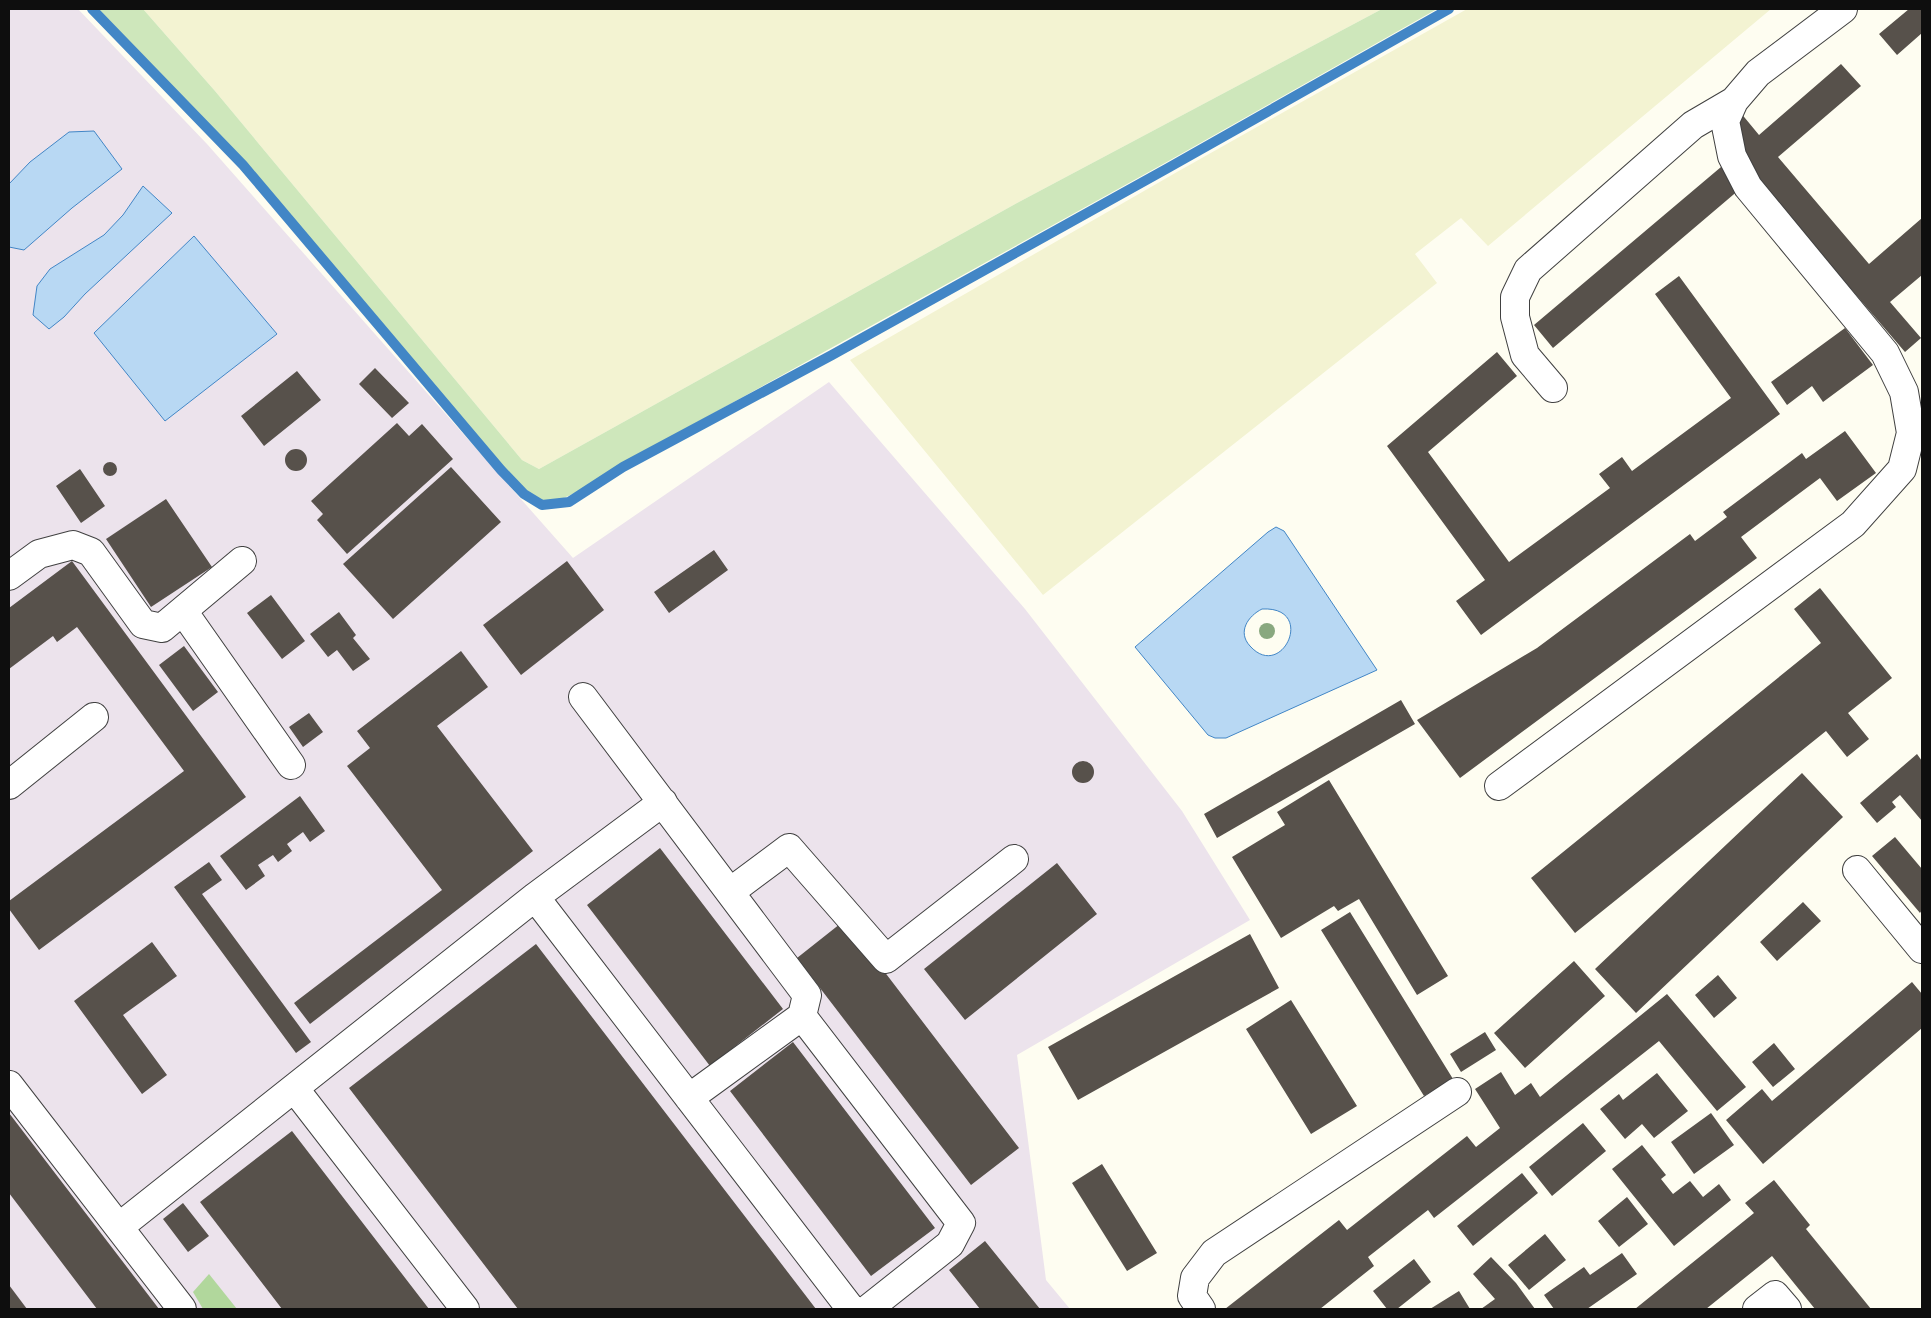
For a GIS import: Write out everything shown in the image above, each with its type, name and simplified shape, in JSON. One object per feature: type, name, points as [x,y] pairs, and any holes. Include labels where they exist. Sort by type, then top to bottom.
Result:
[{"type":"street","points":[[1498,786],[1853,524],[1902,469],[1911,433],[1904,392],[1885,353],[1748,187],[1732,156],[1725,121],[1734,101],[1758,73],[1842,9]]},
{"type":"street","points":[[1553,388],[1525,355],[1515,317],[1515,297],[1528,270],[1693,125],[1734,101]]},
{"type":"street","points":[[9,576],[39,554],[73,545],[91,552],[143,624],[162,628],[242,561]]},
{"type":"street","points":[[183,611],[291,766]]},
{"type":"street","points":[[583,697],[807,995],[802,1016],[689,1098]]},
{"type":"street","points":[[9,785],[94,717]]},
{"type":"street","points":[[118,1227],[535,897],[663,802]]},
{"type":"street","points":[[730,892],[789,848],[886,959],[1014,859]]},
{"type":"street","points":[[1857,870],[1922,948]]},
{"type":"street","points":[[535,897],[851,1309]]},
{"type":"street","points":[[802,1016],[961,1223],[950,1244],[868,1309]]},
{"type":"street","points":[[9,1085],[182,1309]]},
{"type":"street","points":[[294,1088],[464,1309]]},
{"type":"street","points":[[1201,1309],[1192,1296],[1195,1278],[1214,1253],[1458,1092]]},
{"type":"street","points":[[1758,1309],[1775,1296],[1788,1309]]},
{"type":"shaded area","points":[[9,9],[78,9],[207,144],[573,558],[829,382],[1025,609],[1182,811],[1250,920],[1017,1055],[1046,1280],[1070,1309],[9,1309]]},
{"type":"green space","points":[[98,9],[143,9],[215,91],[522,460],[539,469],[1017,203],[1382,9],[1437,9],[1165,163],[620,465],[582,489],[561,499],[543,502],[527,493],[504,469],[244,162]]},
{"type":"green space","points":[[143,9],[1382,9],[1017,203],[539,469],[522,460],[215,91]]},
{"type":"green space","points":[[1467,9],[1771,9],[1488,246],[1461,218],[1415,254],[1437,283],[1043,595],[850,360],[1177,172]]},
{"type":"green space","points":[[209,1274],[237,1309],[203,1309],[193,1292]]},
{"type":"water","points":[[94,131],[122,169],[72,208],[24,250],[9,247],[9,184],[30,162],[69,132]]},
{"type":"water","points":[[143,186],[172,213],[85,294],[64,317],[49,329],[33,315],[37,286],[50,269],[104,235],[123,215]]},
{"type":"water","points":[[194,236],[277,334],[165,421],[94,333]]},
{"type":"water","points":[[1276,527],[1284,531],[1377,670],[1226,738],[1215,738],[1208,735],[1135,647]],"holes":[[[1262,609],[1279,611],[1288,619],[1291,629],[1289,640],[1282,649],[1273,655],[1262,655],[1246,641],[1244,630],[1252,616]]]},
{"type":"building","points":[[1909,9],[1922,9],[1922,33],[1897,55],[1879,34]]},
{"type":"building","points":[[1841,64],[1861,86],[1778,157],[1869,264],[1922,218],[1922,275],[1890,302],[1921,338],[1905,352],[1741,161],[1735,146],[1740,112],[1759,135]]},
{"type":"building","points":[[1721,167],[1740,189],[1553,348],[1534,325]]},
{"type":"building","points":[[1679,276],[1780,414],[1481,635],[1456,601],[1485,580],[1387,446],[1497,352],[1517,376],[1428,452],[1509,562],[1610,488],[1599,474],[1622,457],[1632,471],[1731,398],[1655,294]]},
{"type":"building","points":[[1845,328],[1873,365],[1823,402],[1812,386],[1787,405],[1771,382]]},
{"type":"building","points":[[375,368],[409,403],[392,418],[359,384]]},
{"type":"building","points":[[297,371],[321,400],[264,446],[241,416]]},
{"type":"building","points":[[397,423],[409,436],[422,424],[453,459],[347,554],[317,520],[323,514],[311,501]]},
{"type":"building","points":[[1845,431],[1876,473],[1837,501],[1820,478],[1741,537],[1757,558],[1460,778],[1417,720],[1537,648],[1690,534],[1695,541],[1727,517],[1723,512],[1802,453],[1806,459]]},
{"type":"building","points":[[292,449],[300,449],[307,456],[307,464],[300,471],[292,471],[285,464],[285,456]]},
{"type":"building","points":[[107,462],[113,462],[117,469],[113,476],[107,476],[103,472],[103,466]]},
{"type":"building","points":[[451,467],[501,522],[393,619],[343,564]]},
{"type":"building","points":[[80,469],[105,506],[81,523],[56,486]]},
{"type":"building","points":[[166,499],[212,567],[151,607],[106,539]]},
{"type":"building","points":[[714,550],[728,570],[669,613],[654,592]]},
{"type":"building","points":[[72,561],[246,797],[39,950],[9,909],[9,901],[184,771],[77,627],[57,642],[53,636],[9,669],[9,608]]},
{"type":"building","points":[[567,561],[604,610],[521,675],[483,625]]},
{"type":"building","points":[[1820,588],[1892,678],[1848,713],[1869,739],[1847,757],[1826,731],[1575,933],[1531,878],[1821,643],[1794,609]]},
{"type":"building","points":[[271,595],[305,641],[282,659],[247,613]]},
{"type":"building","points":[[339,612],[356,635],[353,638],[370,659],[353,671],[337,650],[328,657],[310,634]]},
{"type":"building","points":[[184,646],[218,692],[193,711],[159,665]]},
{"type":"building","points":[[461,651],[488,687],[437,726],[533,851],[310,1024],[294,1003],[442,890],[347,766],[370,748],[357,731]]},
{"type":"building","points":[[1401,700],[1415,724],[1217,838],[1204,814]]},
{"type":"building","points":[[309,713],[323,732],[303,747],[289,727]]},
{"type":"building","points":[[1917,754],[1922,761],[1922,821],[1900,795],[1892,802],[1896,807],[1877,823],[1860,803]]},
{"type":"building","points":[[1083,761],[1091,764],[1094,772],[1091,780],[1083,783],[1075,780],[1072,772],[1075,764]]},
{"type":"building","points":[[1802,773],[1843,817],[1636,1013],[1595,969]]},
{"type":"building","points":[[1329,780],[1448,976],[1417,995],[1359,899],[1338,911],[1334,906],[1281,938],[1232,857],[1285,825],[1277,812]]},
{"type":"building","points":[[300,796],[325,831],[310,842],[303,832],[287,844],[292,851],[278,862],[273,855],[258,865],[265,876],[246,890],[220,856]]},
{"type":"building","points":[[1895,837],[1922,869],[1922,910],[1920,913],[1872,856]]},
{"type":"building","points":[[660,848],[783,1009],[710,1066],[587,905]]},
{"type":"building","points":[[209,862],[222,880],[202,894],[311,1042],[296,1053],[174,887]]},
{"type":"building","points":[[1057,863],[1097,914],[965,1020],[924,969]]},
{"type":"building","points":[[1803,902],[1821,921],[1777,961],[1760,942]]},
{"type":"building","points":[[1350,912],[1453,1079],[1424,1096],[1321,930]]},
{"type":"building","points":[[845,920],[1019,1148],[971,1185],[797,958]]},
{"type":"building","points":[[1250,934],[1279,988],[1078,1100],[1048,1047]]},
{"type":"building","points":[[152,942],[177,976],[123,1015],[167,1075],[142,1094],[74,1001]]},
{"type":"building","points":[[536,944],[816,1309],[518,1309],[349,1088]]},
{"type":"building","points":[[1574,961],[1605,996],[1525,1068],[1494,1033]]},
{"type":"building","points":[[1718,975],[1737,998],[1714,1018],[1695,995]]},
{"type":"building","points":[[1912,982],[1922,994],[1922,1028],[1763,1164],[1726,1120],[1762,1089],[1772,1101]]},
{"type":"building","points":[[1667,994],[1746,1087],[1717,1111],[1659,1041],[1434,1218],[1428,1210],[1368,1257],[1374,1266],[1320,1309],[1225,1309],[1339,1220],[1347,1230],[1467,1136],[1476,1147],[1500,1128],[1475,1089],[1501,1072],[1515,1095],[1531,1083],[1540,1097]]},
{"type":"building","points":[[1291,1000],[1357,1106],[1311,1134],[1246,1029]]},
{"type":"building","points":[[1485,1032],[1496,1050],[1461,1072],[1450,1054]]},
{"type":"building","points":[[793,1042],[935,1228],[871,1276],[730,1091]]},
{"type":"building","points":[[1774,1043],[1795,1069],[1773,1087],[1752,1062]]},
{"type":"building","points":[[1657,1073],[1688,1111],[1654,1138],[1642,1124],[1625,1139],[1600,1109],[1619,1094],[1623,1100]]},
{"type":"building","points":[[9,1113],[159,1309],[97,1309],[9,1193]]},
{"type":"building","points":[[1711,1113],[1734,1145],[1694,1174],[1671,1142]]},
{"type":"building","points":[[1583,1123],[1606,1151],[1552,1196],[1529,1167]]},
{"type":"building","points":[[292,1131],[429,1309],[282,1309],[200,1202]]},
{"type":"building","points":[[1642,1145],[1666,1175],[1661,1179],[1673,1194],[1690,1181],[1703,1197],[1719,1184],[1731,1200],[1674,1246],[1612,1169]]},
{"type":"building","points":[[1102,1164],[1157,1253],[1127,1271],[1072,1183]]},
{"type":"building","points":[[1522,1173],[1538,1193],[1473,1246],[1457,1226]]},
{"type":"building","points":[[1774,1180],[1810,1225],[1806,1229],[1871,1309],[1815,1309],[1772,1256],[1706,1309],[1635,1309],[1754,1213],[1745,1203]]},
{"type":"building","points":[[1627,1197],[1648,1224],[1619,1247],[1598,1221]]},
{"type":"building","points":[[183,1203],[209,1236],[188,1252],[163,1219]]},
{"type":"building","points":[[1545,1234],[1566,1260],[1529,1290],[1508,1265]]},
{"type":"building","points":[[985,1241],[1040,1309],[980,1309],[949,1270]]},
{"type":"building","points":[[1622,1253],[1637,1274],[1587,1309],[1554,1309],[1544,1295],[1584,1267],[1590,1275]]},
{"type":"building","points":[[1491,1257],[1516,1283],[1535,1309],[1481,1309],[1495,1299],[1473,1274]]},
{"type":"building","points":[[1414,1259],[1431,1282],[1397,1309],[1387,1309],[1373,1291]]},
{"type":"building","points":[[9,1285],[27,1309],[9,1309]]},
{"type":"building","points":[[1459,1291],[1470,1309],[1430,1309]]},
{"type":"waterway","points":[[92,9],[243,165],[501,470],[524,494],[542,505],[569,502],[623,467],[832,355],[1449,9]]}]
